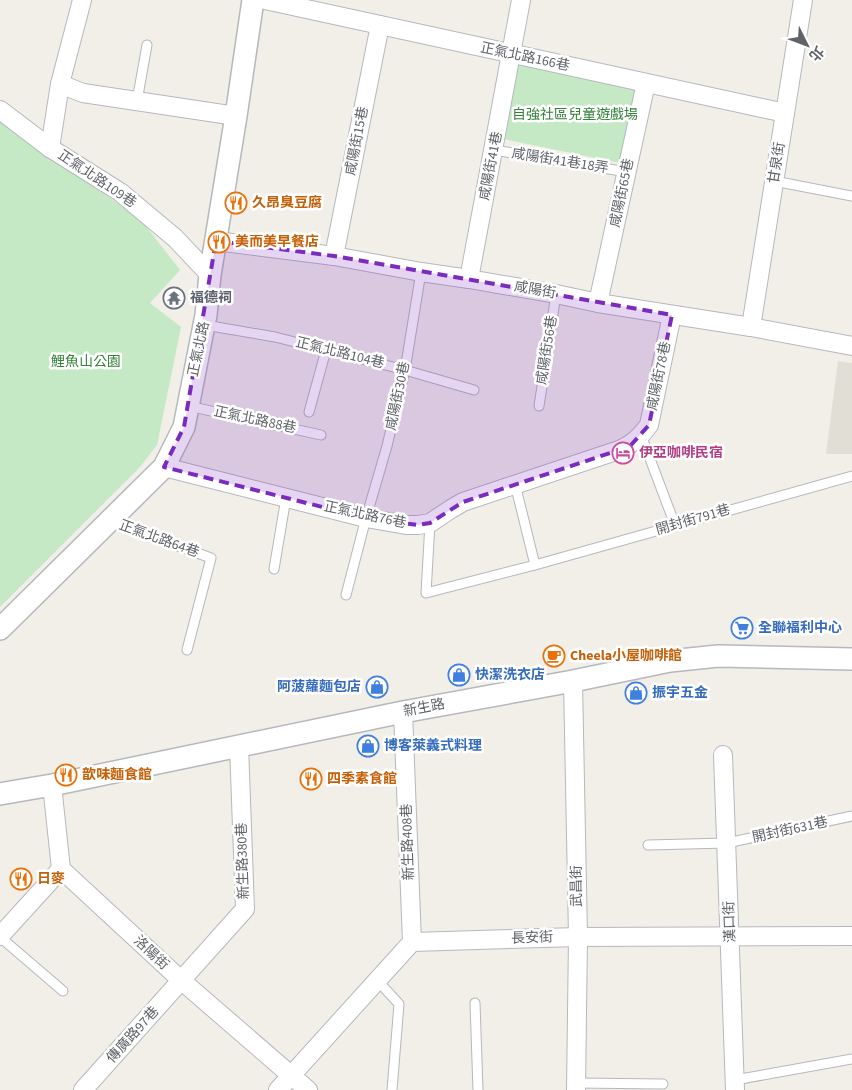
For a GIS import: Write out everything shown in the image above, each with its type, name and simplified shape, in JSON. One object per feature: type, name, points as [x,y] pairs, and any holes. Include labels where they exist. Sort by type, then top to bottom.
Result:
[{"type":"street","points":[[50,148],[60,84],[82,0]]},
{"type":"street","name":"正氣北路","points":[[0,629],[108,520],[164,467],[184,427],[204,325],[210,275],[253,0]]},
{"type":"street","name":"正氣北路166巷","points":[[265,0],[785,113]]},
{"type":"street","name":"咸陽街41巷","points":[[469,279],[521,0]]},
{"type":"street","name":"甘泉街","points":[[751,327],[803,0]]},
{"type":"street","name":"咸陽街15巷","points":[[334,256],[380,25]]},
{"type":"street","name":"咸陽街65巷","points":[[598,303],[646,83]]},
{"type":"street","points":[[60,84],[83,93],[236,116]]},
{"type":"street","name":"正氣北路109巷","points":[[0,110],[50,148],[120,192],[174,238],[210,275]]},
{"type":"street","name":"咸陽街","points":[[216,241],[334,256],[852,346]]},
{"type":"street","name":"咸陽街78巷","points":[[641,435],[648,425],[672,315]]},
{"type":"street","name":"正氣北路76巷","points":[[164,467],[366,518],[406,525],[418,525],[430,523],[463,502],[619,450],[630,445],[641,435]]},
{"type":"street","name":"新生路","points":[[0,794],[52,785],[403,712],[670,661],[718,656],[852,658]]},
{"type":"street","name":"武昌街","points":[[573,681],[578,937],[576,1086]]},
{"type":"street","name":"新生路408巷","points":[[403,712],[412,942]]},
{"type":"street","name":"新生路380巷","points":[[182,981],[245,909],[239,746]]},
{"type":"street","name":"漢口街","points":[[723,755],[735,1085]]},
{"type":"street","points":[[0,937],[61,869],[52,785]]},
{"type":"street","name":"洛陽街","points":[[61,869],[182,981],[308,1090]]},
{"type":"street","name":"長安街","points":[[412,942],[578,937],[852,936]]},
{"type":"street","points":[[278,1090],[412,942]]},
{"type":"street","name":"傳廣路97巷","points":[[83,1090],[182,981]]},
{"type":"lane","points":[[137,101],[147,45]]},
{"type":"lane","name":"咸陽街41巷18弄","points":[[494,150],[627,172]]},
{"type":"lane","points":[[774,181],[852,196]]},
{"type":"lane","name":"咸陽街30巷","points":[[346,595],[387,446],[405,370],[421,272]]},
{"type":"lane","name":"咸陽街56巷","points":[[539,406],[556,294]]},
{"type":"lane","name":"正氣北路104巷","points":[[204,325],[275,337],[405,370],[474,390]]},
{"type":"lane","points":[[309,412],[326,350]]},
{"type":"lane","name":"正氣北路88巷","points":[[188,406],[321,434]]},
{"type":"lane","points":[[641,435],[675,526]]},
{"type":"lane","name":"開封街791巷","points":[[430,523],[426,593],[852,476]]},
{"type":"lane","points":[[515,484],[535,564]]},
{"type":"lane","points":[[274,568],[286,498]]},
{"type":"lane","name":"正氣北路64巷","points":[[108,520],[210,558],[188,650]]},
{"type":"lane","name":"開封街631巷","points":[[648,845],[727,843],[852,816]]},
{"type":"lane","points":[[0,937],[63,991]]},
{"type":"lane","points":[[377,980],[399,1004],[392,1090]]},
{"type":"lane","points":[[474,1002],[478,1090]]},
{"type":"lane","points":[[735,1085],[852,1059]]},
{"type":"lane","points":[[576,1086],[663,1084]]},
{"type":"highlighted area","points":[[216,241],[334,256],[672,315],[649,425],[631,445],[463,502],[430,523],[418,525],[366,518],[164,467],[184,427]]},
{"type":"shaded area","points":[[838,361],[852,363],[852,454],[826,454]]},
{"type":"green space","name":"自強社區兒童遊戲場","points":[[519,64],[636,89],[620,163],[503,139]]},
{"type":"green space","name":"鯉魚山公園","points":[[0,121],[141,220],[180,270],[150,303],[181,327],[157,445],[140,467],[0,607]]},
{"type":"place","name":"久昂臭豆腐","points":[[236,203]]},
{"type":"place","name":"美而美早餐店","points":[[219,242]]},
{"type":"place","name":"福德祠","points":[[174,298]]},
{"type":"place","name":"伊亞咖啡民宿","points":[[623,453]]},
{"type":"place","name":"全聯福利中心","points":[[742,628]]},
{"type":"place","name":"Cheela小屋咖啡館","points":[[554,656]]},
{"type":"place","name":"快潔洗衣店","points":[[459,675]]},
{"type":"place","name":"阿菠蘿麵包店","points":[[377,687]]},
{"type":"place","name":"振宇五金","points":[[636,693]]},
{"type":"place","name":"博客萊義式料理","points":[[368,746]]},
{"type":"place","name":"歆味麵食館","points":[[66,775]]},
{"type":"place","name":"四季素食館","points":[[311,779]]},
{"type":"place","name":"日麥","points":[[21,879]]}]
